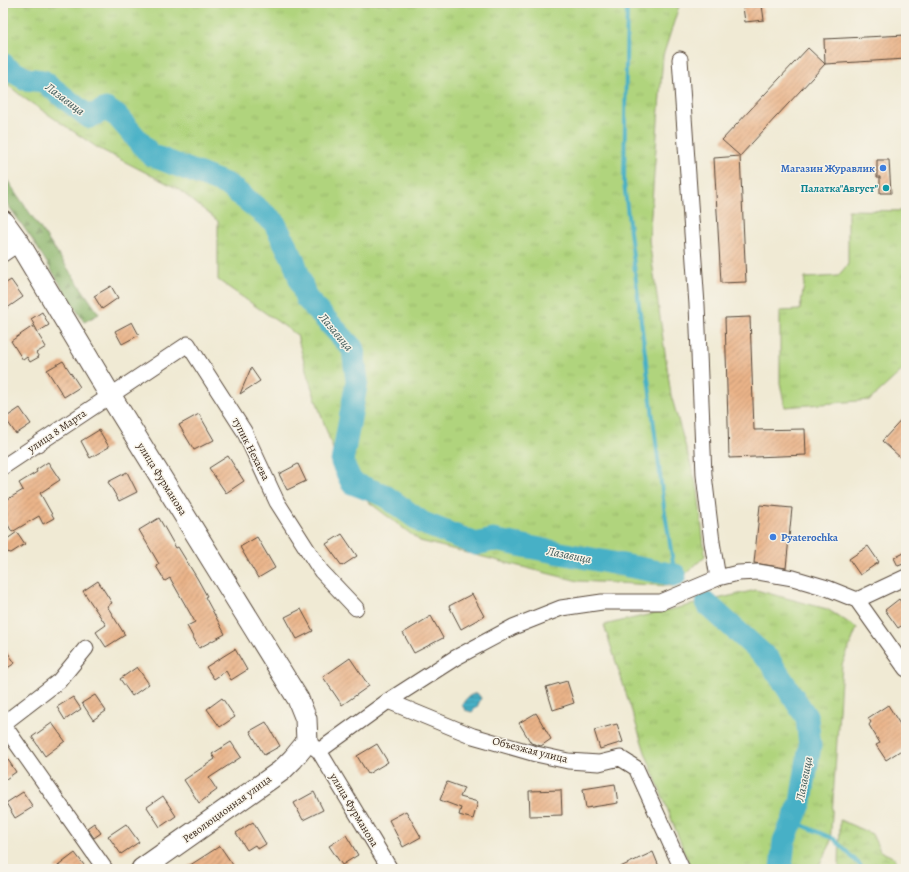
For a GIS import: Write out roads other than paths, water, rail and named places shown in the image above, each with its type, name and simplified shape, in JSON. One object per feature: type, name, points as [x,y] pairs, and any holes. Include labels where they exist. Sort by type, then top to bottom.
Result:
[{"type":"main road","name":"улица Фурманова","points":[[3,221],[11,248],[110,395],[298,699],[306,719],[313,747]]},
{"type":"main road","name":"Революционная улица","points":[[153,866],[281,771],[293,759],[313,747]]},
{"type":"street","points":[[680,59],[696,304],[704,475],[718,578]]},
{"type":"street","name":"тупик Нехаева","points":[[110,395],[188,344],[244,431],[277,502],[321,571],[356,608]]},
{"type":"street","name":"улица 8 Марта","points":[[3,467],[110,395]]},
{"type":"street","points":[[313,747],[455,658],[513,627],[561,608],[602,602],[661,602],[718,578],[738,574],[758,572],[794,578],[827,588],[857,600],[906,669]]},
{"type":"street","points":[[857,600],[906,577]]},
{"type":"street","points":[[86,648],[59,681],[3,724],[105,869]]},
{"type":"street","name":"Объезжая улица","points":[[388,701],[473,736],[536,754],[568,761],[599,763],[620,758],[636,768],[682,869]]},
{"type":"street","name":"улица Фурманова","points":[[313,747],[390,869]]},
{"type":"water","points":[[477,693],[481,698],[477,707],[472,712],[465,710],[462,705],[465,700]]},
{"type":"waterway","points":[[627,3],[624,183],[664,507],[675,575]]},
{"type":"waterway","name":"Лазавица","points":[[3,64],[5,67],[26,79],[43,81],[89,117],[106,109],[117,116],[151,155],[228,185],[274,222],[294,261],[306,298],[353,349],[357,381],[342,462],[352,483],[384,495],[423,523],[476,544],[493,540],[675,575]]},
{"type":"waterway","name":"Лазавица","points":[[707,604],[769,660],[807,718],[810,746],[801,802],[784,841],[781,869]]},
{"type":"waterway","points":[[793,821],[834,839],[863,869]]},
{"type":"place","name":"Магазин Журавлик","points":[[883,168]]},
{"type":"place","name":"Палатка\"Август\"","points":[[886,188]]},
{"type":"place","name":"Pyaterochka","points":[[773,537]]}]
